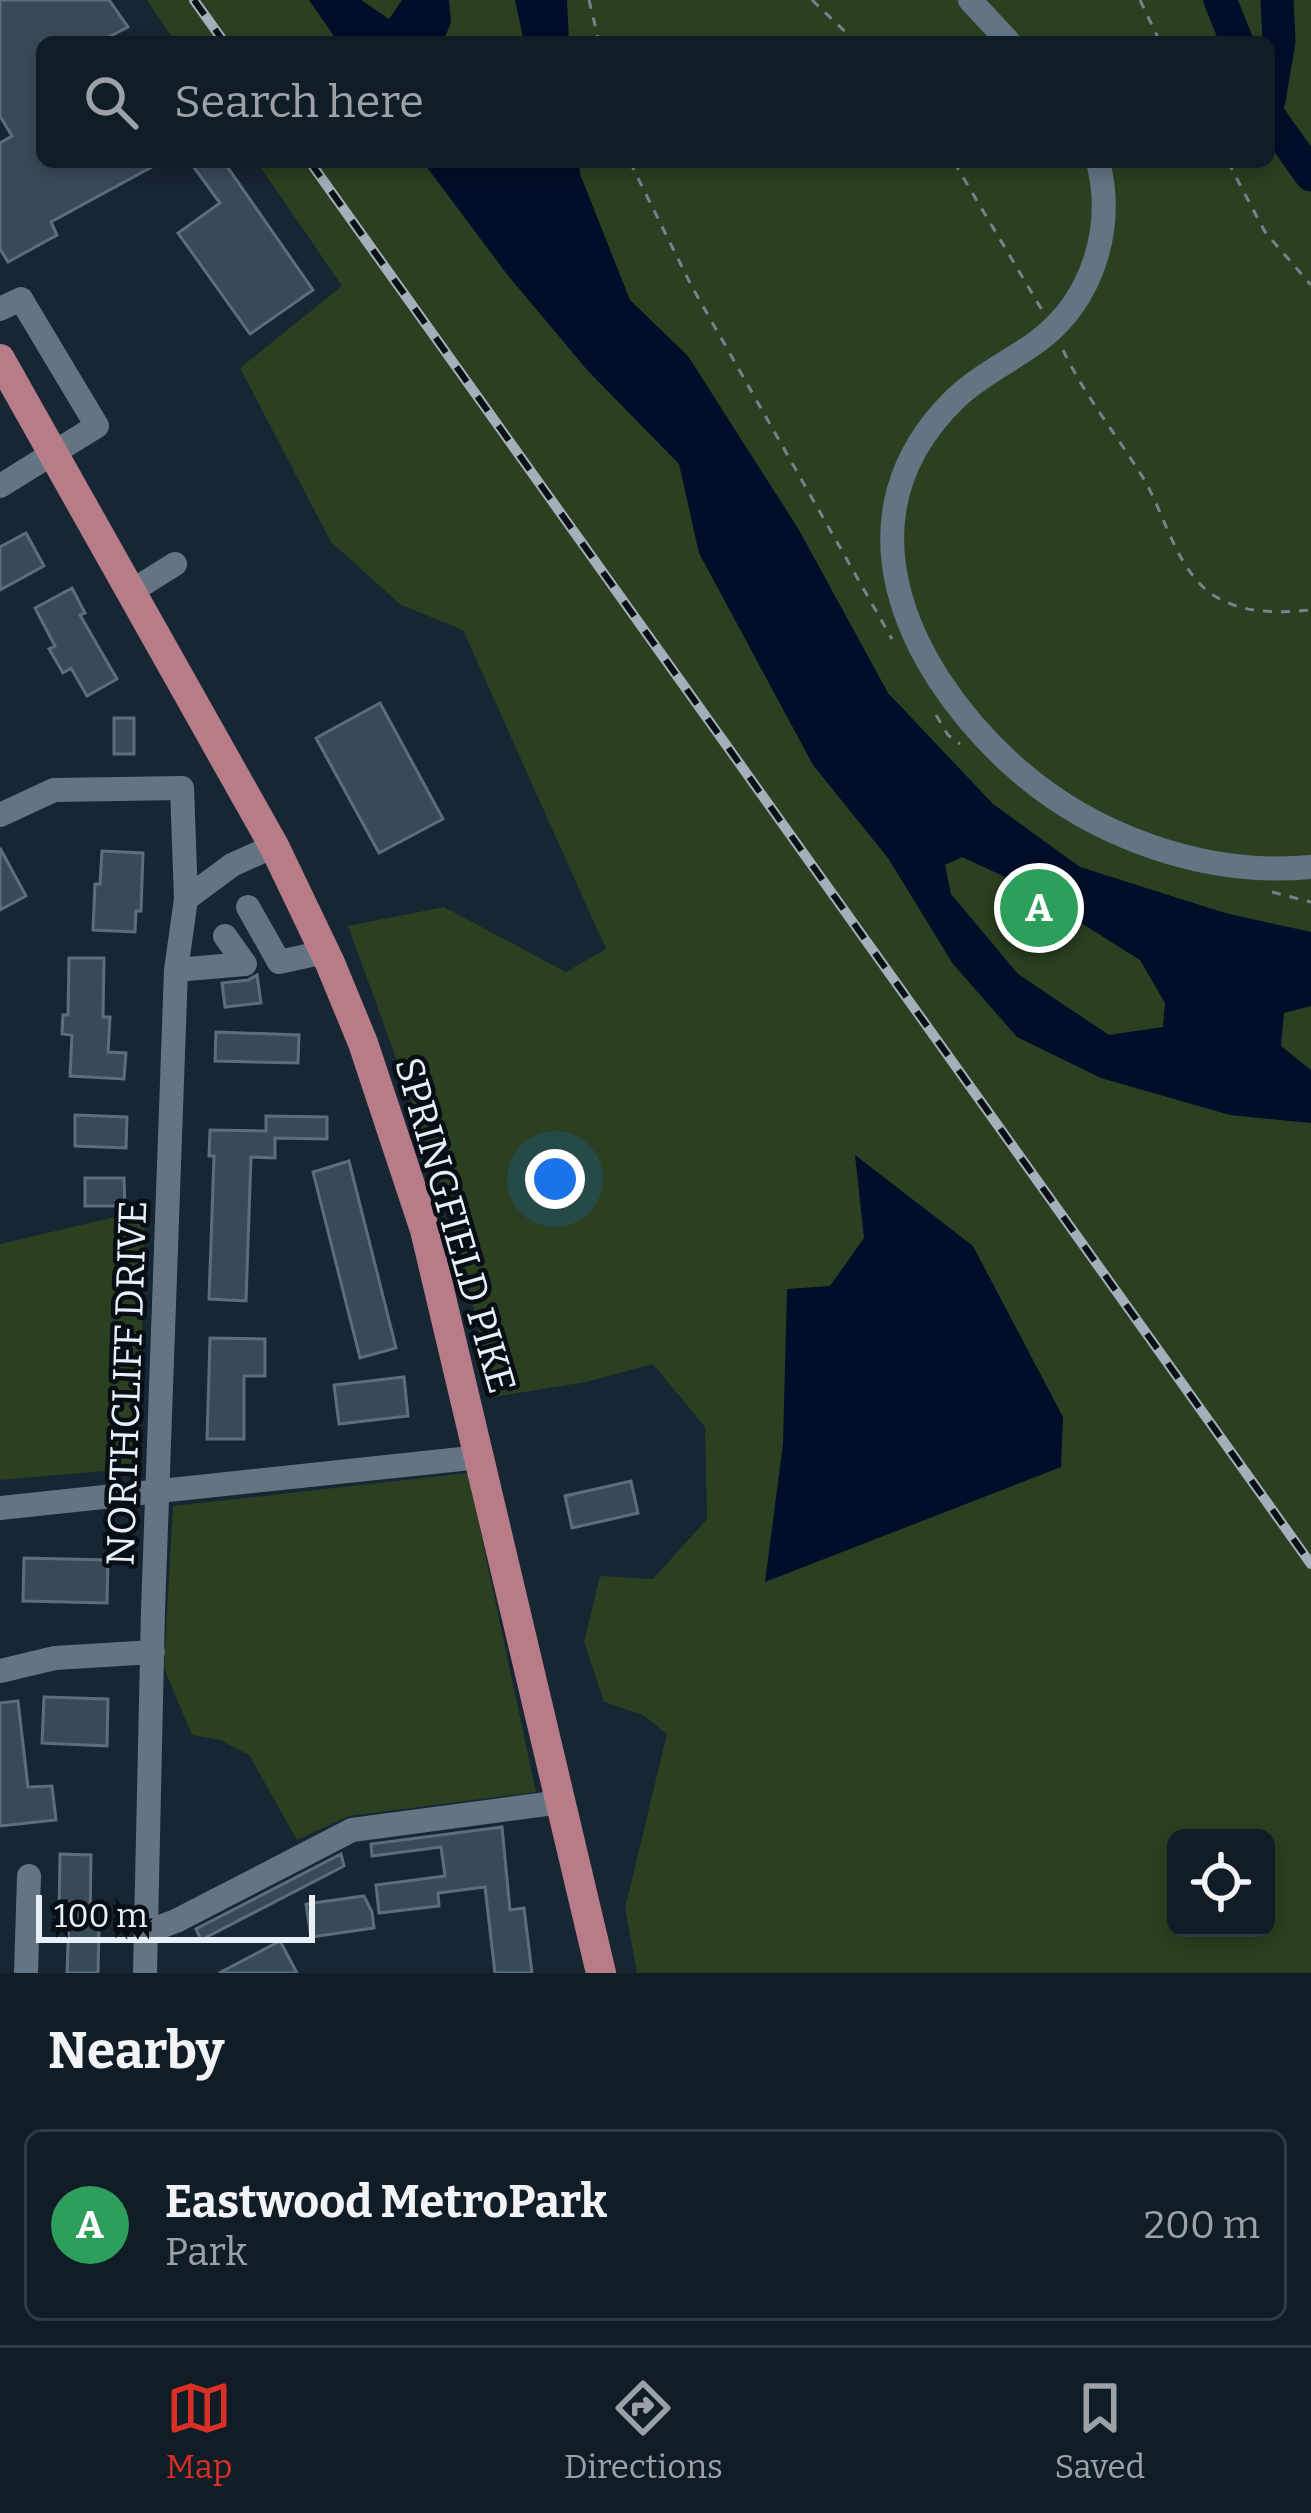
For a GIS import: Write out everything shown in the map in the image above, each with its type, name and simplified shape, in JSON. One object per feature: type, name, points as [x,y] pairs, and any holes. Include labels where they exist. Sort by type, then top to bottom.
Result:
[{"type":"main road","name":"SPRINGFIELD PIKE","points":[[0,359],[274,846],[325,952],[401,1149],[425,1230],[601,1973]]},
{"type":"street","points":[[970,0],[1003,36]]},
{"type":"street","points":[[1099,168],[1104,191],[1100,245],[1082,291],[1053,329],[958,395],[939,415],[910,461],[893,518],[892,554],[903,614],[920,650],[963,714],[989,743],[1032,781],[1083,814],[1138,841],[1197,860],[1246,870],[1311,867]]},
{"type":"street","points":[[0,309],[21,298],[97,426],[0,486]]},
{"type":"street","points":[[131,591],[176,564]]},
{"type":"street","name":"NORTHCLIFF DRIVE","points":[[0,815],[54,790],[182,788],[186,898],[176,970],[145,1973]]},
{"type":"street","points":[[186,898],[232,865],[274,846]]},
{"type":"street","points":[[248,907],[279,962]]},
{"type":"street","points":[[225,936],[245,964]]},
{"type":"street","points":[[176,970],[279,962],[325,952]]},
{"type":"street","points":[[0,1508],[480,1457]]},
{"type":"street","points":[[0,1671],[55,1658],[153,1652]]},
{"type":"street","points":[[146,1932],[176,1922],[352,1830],[561,1802]]},
{"type":"street","points":[[26,1973],[29,1876]]},
{"type":"path","points":[[589,0],[597,36]]},
{"type":"path","points":[[812,0],[850,36]]},
{"type":"path","points":[[1140,0],[1157,36]]},
{"type":"path","points":[[958,168],[1053,329],[1077,380],[1144,479],[1188,568],[1204,588],[1245,610],[1311,610]]},
{"type":"path","points":[[1231,168],[1265,232],[1311,285]]},
{"type":"green space","points":[[147,0],[1311,0],[1311,1973],[637,1973],[625,1908],[667,1734],[643,1715],[604,1702],[584,1642],[600,1576],[653,1579],[707,1519],[705,1427],[653,1364],[586,1382],[494,1397],[462,1256],[432,1157],[348,926],[444,907],[566,972],[606,949],[463,630],[401,605],[331,542],[240,368],[342,286],[261,168],[1275,168],[1275,36],[171,36]]},
{"type":"green space","points":[[145,1210],[139,1468],[0,1480],[0,1244]]},
{"type":"green space","points":[[468,1473],[536,1792],[349,1816],[297,1840],[249,1755],[220,1740],[192,1735],[164,1668],[173,1506]]},
{"type":"water","points":[[309,0],[361,0],[389,19],[402,0],[449,0],[451,22],[445,36],[334,36]]},
{"type":"water","points":[[515,0],[567,0],[569,36],[523,36]]},
{"type":"water","points":[[427,168],[580,168],[630,300],[688,356],[799,530],[888,693],[993,804],[1080,867],[1225,913],[1311,932],[1311,1006],[1284,1013],[1281,1046],[1311,1070],[1311,1123],[1230,1115],[1101,1078],[1017,1037],[953,964],[888,858],[813,765],[699,553],[679,464],[588,371]],"holes":[[[962,857],[1016,882],[1140,960],[1165,1003],[1163,1027],[1109,1035],[1018,974],[951,894],[945,865]]]},
{"type":"water","points":[[855,1155],[973,1246],[1063,1417],[1061,1467],[765,1582],[783,1444],[787,1289],[830,1286],[864,1238]]},
{"type":"building","points":[[0,0],[109,0],[128,27],[111,36],[36,36],[36,168],[150,168],[51,222],[57,235],[8,262],[0,249],[0,143],[12,136],[0,116]]},
{"type":"building","points":[[194,168],[228,168],[313,290],[250,334],[178,233],[220,203]]},
{"type":"building","points":[[26,533],[44,566],[0,590],[0,547]]},
{"type":"building","points":[[72,588],[85,613],[80,615],[117,679],[87,696],[71,668],[63,673],[35,608]]},
{"type":"building","points":[[380,703],[443,819],[379,853],[316,738]]},
{"type":"building","points":[[114,718],[134,718],[134,754],[114,754]]},
{"type":"building","points":[[0,848],[26,896],[0,910]]},
{"type":"building","points":[[102,851],[143,853],[141,911],[136,911],[135,932],[93,930]]},
{"type":"building","points":[[69,958],[104,958],[108,1052],[126,1053],[124,1079],[70,1076],[72,1035],[62,1034],[63,1015],[68,1015]]},
{"type":"building","points":[[257,975],[261,1003],[225,1007],[222,983]]},
{"type":"building","points":[[216,1032],[299,1035],[298,1063],[215,1061]]},
{"type":"building","points":[[75,1115],[127,1117],[126,1148],[75,1146]]},
{"type":"building","points":[[266,1116],[327,1117],[327,1139],[275,1138],[275,1158],[251,1157],[246,1301],[209,1299],[214,1156],[209,1156],[210,1130],[266,1131]]},
{"type":"building","points":[[349,1161],[396,1348],[360,1358],[313,1172]]},
{"type":"building","points":[[85,1178],[124,1178],[125,1206],[85,1206]]},
{"type":"building","points":[[210,1338],[265,1339],[265,1376],[244,1376],[244,1439],[207,1439]]},
{"type":"building","points":[[404,1377],[408,1416],[339,1424],[334,1385]]},
{"type":"building","points":[[631,1481],[638,1513],[572,1528],[565,1496]]},
{"type":"building","points":[[24,1558],[108,1560],[107,1603],[23,1601]]},
{"type":"building","points":[[44,1697],[108,1699],[107,1746],[42,1743]]},
{"type":"building","points":[[18,1701],[28,1787],[52,1786],[56,1820],[0,1826],[0,1703]]},
{"type":"building","points":[[502,1827],[510,1910],[524,1908],[532,1973],[495,1973],[485,1887],[438,1893],[439,1906],[379,1913],[376,1885],[445,1876],[441,1847],[372,1856],[371,1844]]},
{"type":"building","points":[[60,1854],[91,1855],[90,1925],[99,1926],[98,1973],[67,1973],[69,1916],[59,1916]]},
{"type":"building","points":[[341,1854],[344,1866],[201,1940],[196,1929]]},
{"type":"building","points":[[364,1896],[374,1928],[311,1937],[306,1904]]},
{"type":"building","points":[[280,1941],[297,1973],[219,1973]]},
{"type":"waterway","points":[[1220,0],[1235,36]]},
{"type":"waterway","points":[[1275,65],[1277,0]]},
{"type":"waterway","points":[[1275,124],[1311,175]]},
{"type":"railway","points":[[194,0],[220,36]]},
{"type":"railway","points":[[314,168],[1311,1564]]},
{"type":"place","name":"Eastwood MetroPark","points":[[1039,908]]}]
